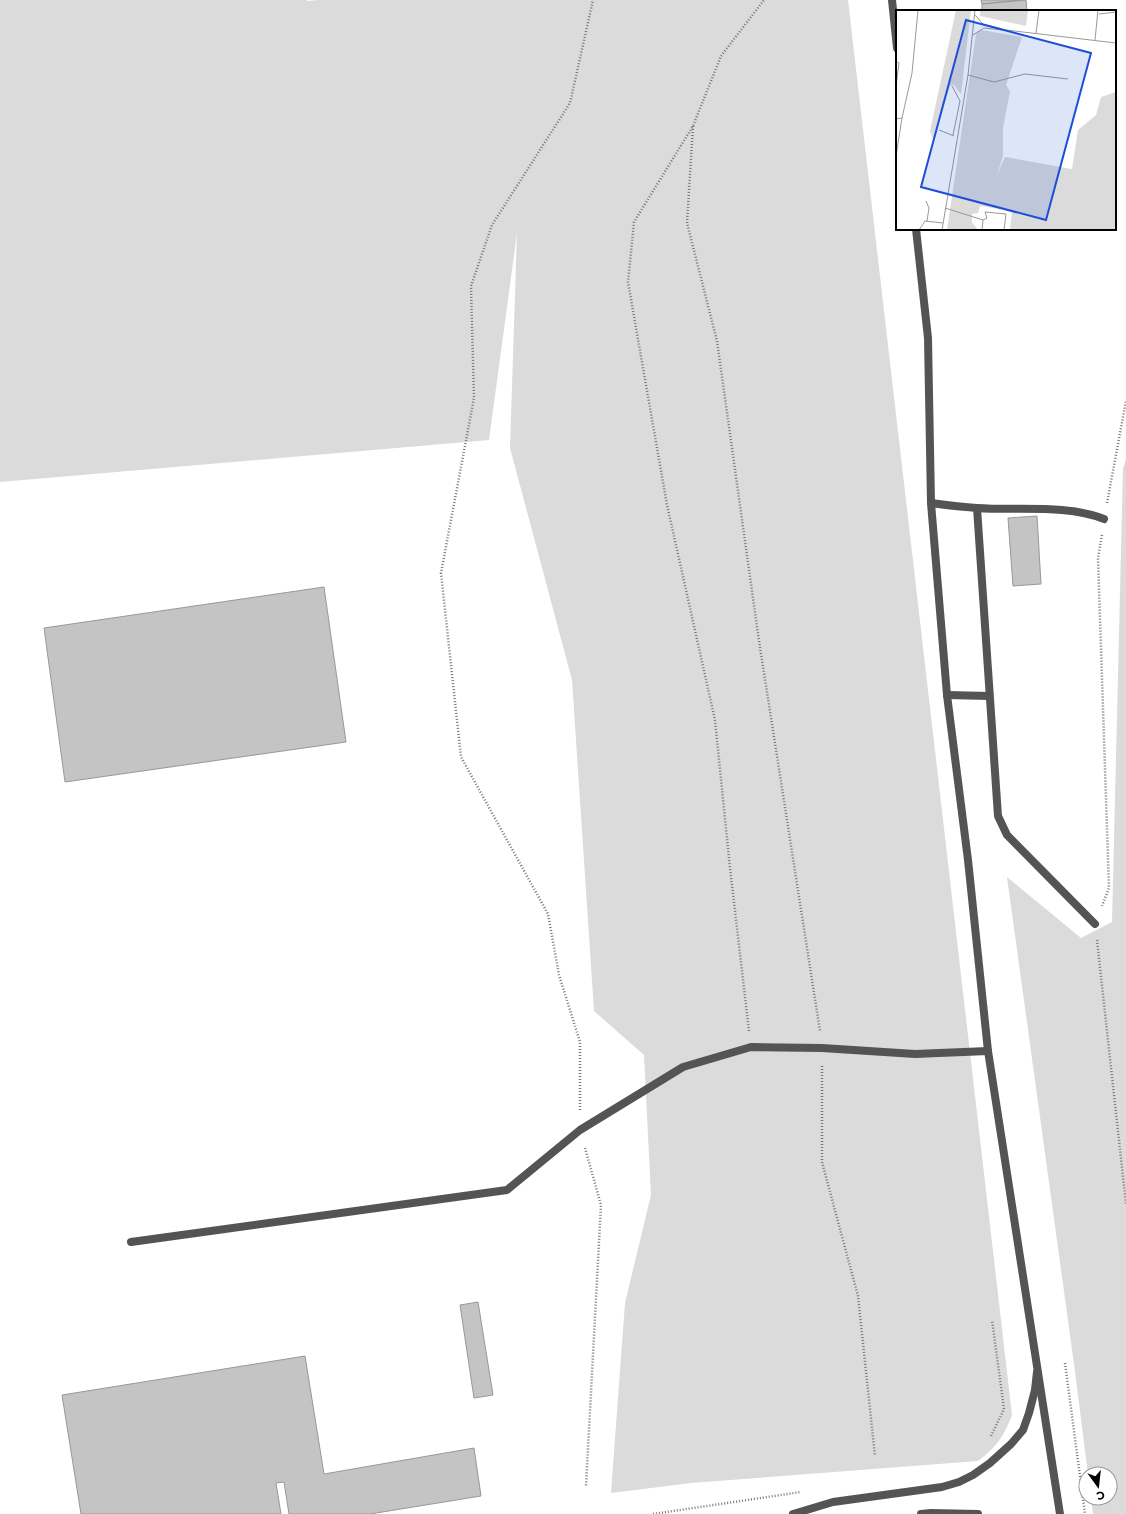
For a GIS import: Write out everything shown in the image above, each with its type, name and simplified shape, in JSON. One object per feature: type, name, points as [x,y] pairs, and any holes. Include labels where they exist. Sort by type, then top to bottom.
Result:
[{"type":"street","points":[[892,0],[896,38]]},
{"type":"street","points":[[916,230],[928,338],[931,503],[947,695],[968,860],[988,1051],[1060,1514]]},
{"type":"street","points":[[931,503],[977,508],[1058,510],[1094,515],[1104,519]]},
{"type":"street","points":[[977,508],[988,696],[998,816],[1007,835],[1095,924]]},
{"type":"street","points":[[947,695],[988,696]]},
{"type":"street","points":[[130,1242],[507,1190],[580,1130],[684,1067],[751,1047],[822,1048],[915,1054],[988,1051]]},
{"type":"street","points":[[793,1514],[833,1502],[942,1486],[959,1482],[973,1475],[990,1463],[1011,1444],[1023,1430],[1035,1390],[1037,1366]]},
{"type":"street","points":[[921,1514],[978,1514]]},
{"type":"path","points":[[586,1486],[601,1205],[580,1130],[580,1042],[559,976],[548,914],[461,757],[441,573],[474,398],[471,286],[492,225],[570,102],[593,0]]},
{"type":"path","points":[[751,1047],[730,868],[715,720],[667,505],[628,282],[634,222],[693,126],[721,56],[764,0]]},
{"type":"path","points":[[693,126],[687,223],[718,341],[759,641],[822,1048],[822,1162],[858,1296],[875,1456]]},
{"type":"path","points":[[1126,401],[1098,558],[1109,888],[1095,924],[1126,1204]]},
{"type":"path","points":[[989,1440],[993,1435],[1004,1409],[992,1320]]},
{"type":"path","points":[[1065,1363],[1085,1514]]},
{"type":"path","points":[[653,1514],[808,1491]]},
{"type":"shaded area","points":[[0,0],[848,0],[1012,1415],[1006,1430],[999,1441],[978,1461],[691,1483],[611,1493],[625,1303],[651,1195],[644,1055],[594,1011],[572,680],[510,448],[517,233],[489,440],[0,482]]},
{"type":"shaded area","points":[[1126,459],[1126,1514],[1093,1514],[1092,1506],[1118,1506],[1118,1466],[1087,1466],[1007,877],[1081,938],[1112,922],[1123,468]]},
{"type":"building","points":[[981,0],[1020,0],[982,4]]},
{"type":"building","points":[[1026,0],[1027,10],[982,10],[982,4]]},
{"type":"building","points":[[1037,516],[1041,584],[1013,586],[1008,518]]},
{"type":"building","points":[[324,587],[346,742],[65,782],[44,628]]},
{"type":"building","points":[[478,1302],[493,1395],[474,1398],[460,1305]]},
{"type":"building","points":[[305,1356],[324,1474],[474,1448],[481,1496],[370,1514],[289,1514],[284,1482],[276,1483],[281,1514],[81,1514],[62,1395]]}]
